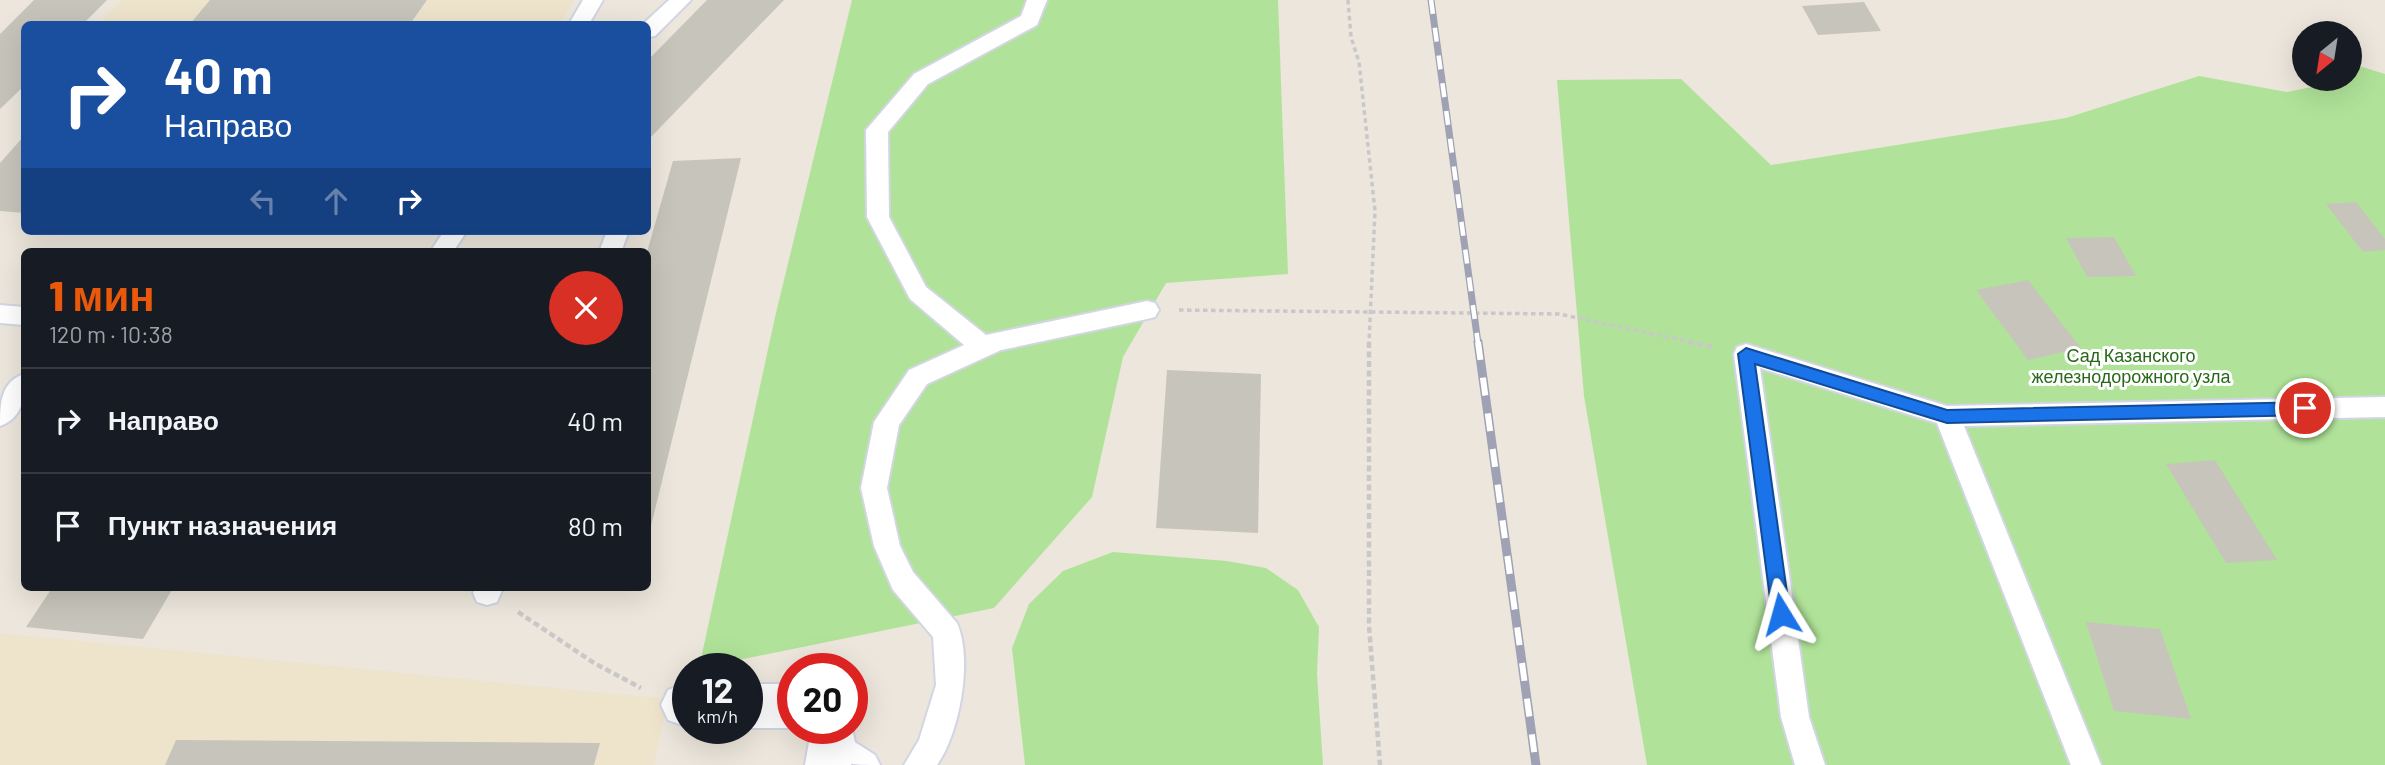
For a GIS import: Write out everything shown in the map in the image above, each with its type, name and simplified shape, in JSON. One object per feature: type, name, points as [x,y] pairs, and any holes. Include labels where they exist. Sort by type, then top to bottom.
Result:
[{"type":"lane","points":[[581,21],[593,0]]},
{"type":"lane","points":[[651,28],[681,0]]},
{"type":"lane","points":[[983,347],[918,293],[878,216],[877,130],[921,79],[1030,20],[1038,0]]},
{"type":"lane","points":[[919,765],[932,747],[950,685],[947,632],[903,581],[887,546],[874,488],[887,422],[918,377],[983,347],[997,341],[1147,310]]},
{"type":"lane","points":[[0,314],[21,316]]},
{"type":"lane","points":[[1810,765],[1795,717],[1746,354],[1947,416],[2385,407]]},
{"type":"lane","points":[[0,416],[21,388]]},
{"type":"lane","points":[[1947,416],[2086,765]]},
{"type":"path","points":[[1348,0],[1351,37],[1359,62],[1375,211],[1370,312],[1369,626],[1380,765]]},
{"type":"path","points":[[1147,310],[1559,314],[1746,354]]},
{"type":"path","points":[[490,591],[572,646],[610,676],[672,700]]},
{"type":"shaded area","points":[[121,0],[574,0],[561,21],[102,21]]},
{"type":"shaded area","points":[[0,633],[668,699],[654,765],[0,765]]},
{"type":"green space","points":[[852,0],[1278,0],[1288,274],[1166,283],[1123,357],[1092,497],[994,608],[763,655],[702,653],[775,317]]},
{"type":"green space","name":"Сад Казанского железнодорожного узла","points":[[2362,67],[2385,74],[2385,765],[1647,765],[1584,396],[1557,80],[1681,79],[1771,165],[2066,118],[2199,76],[2287,92],[2362,91]]},
{"type":"green space","points":[[1113,552],[1227,561],[1266,568],[1298,590],[1319,627],[1317,674],[1323,765],[1025,765],[1012,648],[1029,604],[1063,571]]},
{"type":"building","points":[[34,0],[107,0],[86,21],[21,21],[21,89],[0,109],[0,34]]},
{"type":"building","points":[[210,0],[427,0],[412,21],[192,21]]},
{"type":"building","points":[[707,0],[784,0],[651,137],[651,57]]},
{"type":"building","points":[[1864,2],[1881,31],[1818,35],[1802,6]]},
{"type":"building","points":[[21,139],[21,213],[0,211],[0,163]]},
{"type":"building","points":[[741,158],[651,526],[651,248],[648,248],[673,161]]},
{"type":"building","points":[[2356,202],[2385,239],[2385,250],[2363,252],[2326,204]]},
{"type":"building","points":[[2114,237],[2136,276],[2087,277],[2066,238]]},
{"type":"building","points":[[2028,280],[2081,348],[2028,360],[1976,290]]},
{"type":"building","points":[[1167,370],[1261,374],[1258,533],[1156,528]]},
{"type":"building","points":[[2215,460],[2277,560],[2226,563],[2166,464]]},
{"type":"building","points":[[50,591],[171,591],[143,639],[26,627]]},
{"type":"building","points":[[2086,622],[2160,629],[2191,719],[2114,711]]},
{"type":"building","points":[[176,740],[600,743],[594,765],[165,765]]},
{"type":"railway","points":[[1431,0],[1478,343]]},
{"type":"railway","points":[[1478,342],[1536,765]]},
{"type":"route","points":[[1781,614],[1746,354],[1947,416],[2305,408]]}]
